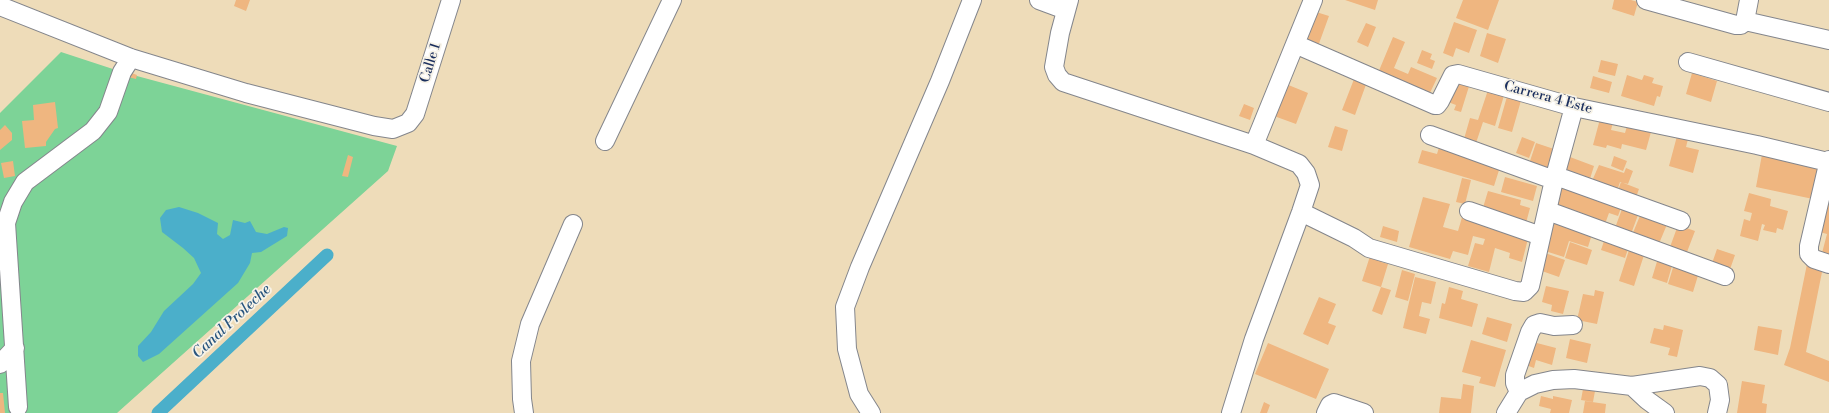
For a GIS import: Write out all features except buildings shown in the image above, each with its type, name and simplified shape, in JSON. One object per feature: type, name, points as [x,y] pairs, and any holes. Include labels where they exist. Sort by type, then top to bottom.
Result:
[{"type":"street","name":"Calle 1","points":[[131,58],[246,93],[374,126],[393,129],[408,123],[415,114],[451,0]]},
{"type":"street","points":[[605,141],[672,0]]},
{"type":"street","points":[[871,413],[858,394],[847,349],[845,307],[860,267],[940,81],[972,0]]},
{"type":"street","points":[[1039,0],[1068,5],[1054,67],[1056,75],[1063,82],[1254,145],[1299,164],[1306,173],[1310,185],[1254,339],[1230,413]]},
{"type":"street","points":[[1254,145],[1313,0]]},
{"type":"street","points":[[1646,0],[1736,25],[1742,25],[1746,21],[1749,0]]},
{"type":"street","points":[[0,6],[131,58],[122,72],[108,112],[93,131],[25,182],[13,202],[6,223],[18,407]]},
{"type":"street","points":[[1746,21],[1829,40]]},
{"type":"street","name":"Carrera 4 Este","points":[[1295,44],[1437,105],[1453,75],[1458,74],[1574,107],[1829,161]]},
{"type":"street","points":[[1688,62],[1829,102]]},
{"type":"street","points":[[1301,212],[1354,238],[1369,248],[1515,291],[1524,292],[1530,286],[1555,178],[1574,107]]},
{"type":"street","points":[[1430,135],[1681,221]]},
{"type":"street","points":[[1829,161],[1809,246],[1809,254],[1814,259],[1829,264]]},
{"type":"street","points":[[1548,211],[1725,276]]},
{"type":"street","points":[[1469,212],[1542,236]]},
{"type":"street","points":[[524,413],[521,361],[530,324],[573,224]]},
{"type":"street","points":[[1519,392],[1515,383],[1516,375],[1530,332],[1534,325],[1540,323],[1554,326],[1573,325]]},
{"type":"street","points":[[0,364],[15,348]]},
{"type":"street","points":[[1506,413],[1519,392],[1535,384],[1553,380],[1574,379],[1632,386],[1700,376],[1710,378],[1718,385],[1720,400],[1717,413]]},
{"type":"street","points":[[1632,386],[1647,400],[1665,413]]},
{"type":"street","points":[[1326,413],[1330,405],[1334,403],[1364,413]]},
{"type":"green space","points":[[61,52],[122,72],[397,146],[388,171],[117,413],[0,413],[0,113]]},
{"type":"water","points":[[179,207],[198,213],[218,223],[217,234],[223,239],[230,235],[233,220],[245,223],[250,221],[256,232],[267,234],[284,227],[288,228],[287,236],[261,252],[252,253],[250,263],[238,283],[159,354],[143,362],[138,356],[138,346],[151,332],[164,311],[193,284],[201,273],[194,258],[162,232],[160,218],[166,210]]},
{"type":"waterway","name":"Canal Proleche","points":[[158,413],[327,255]]}]
